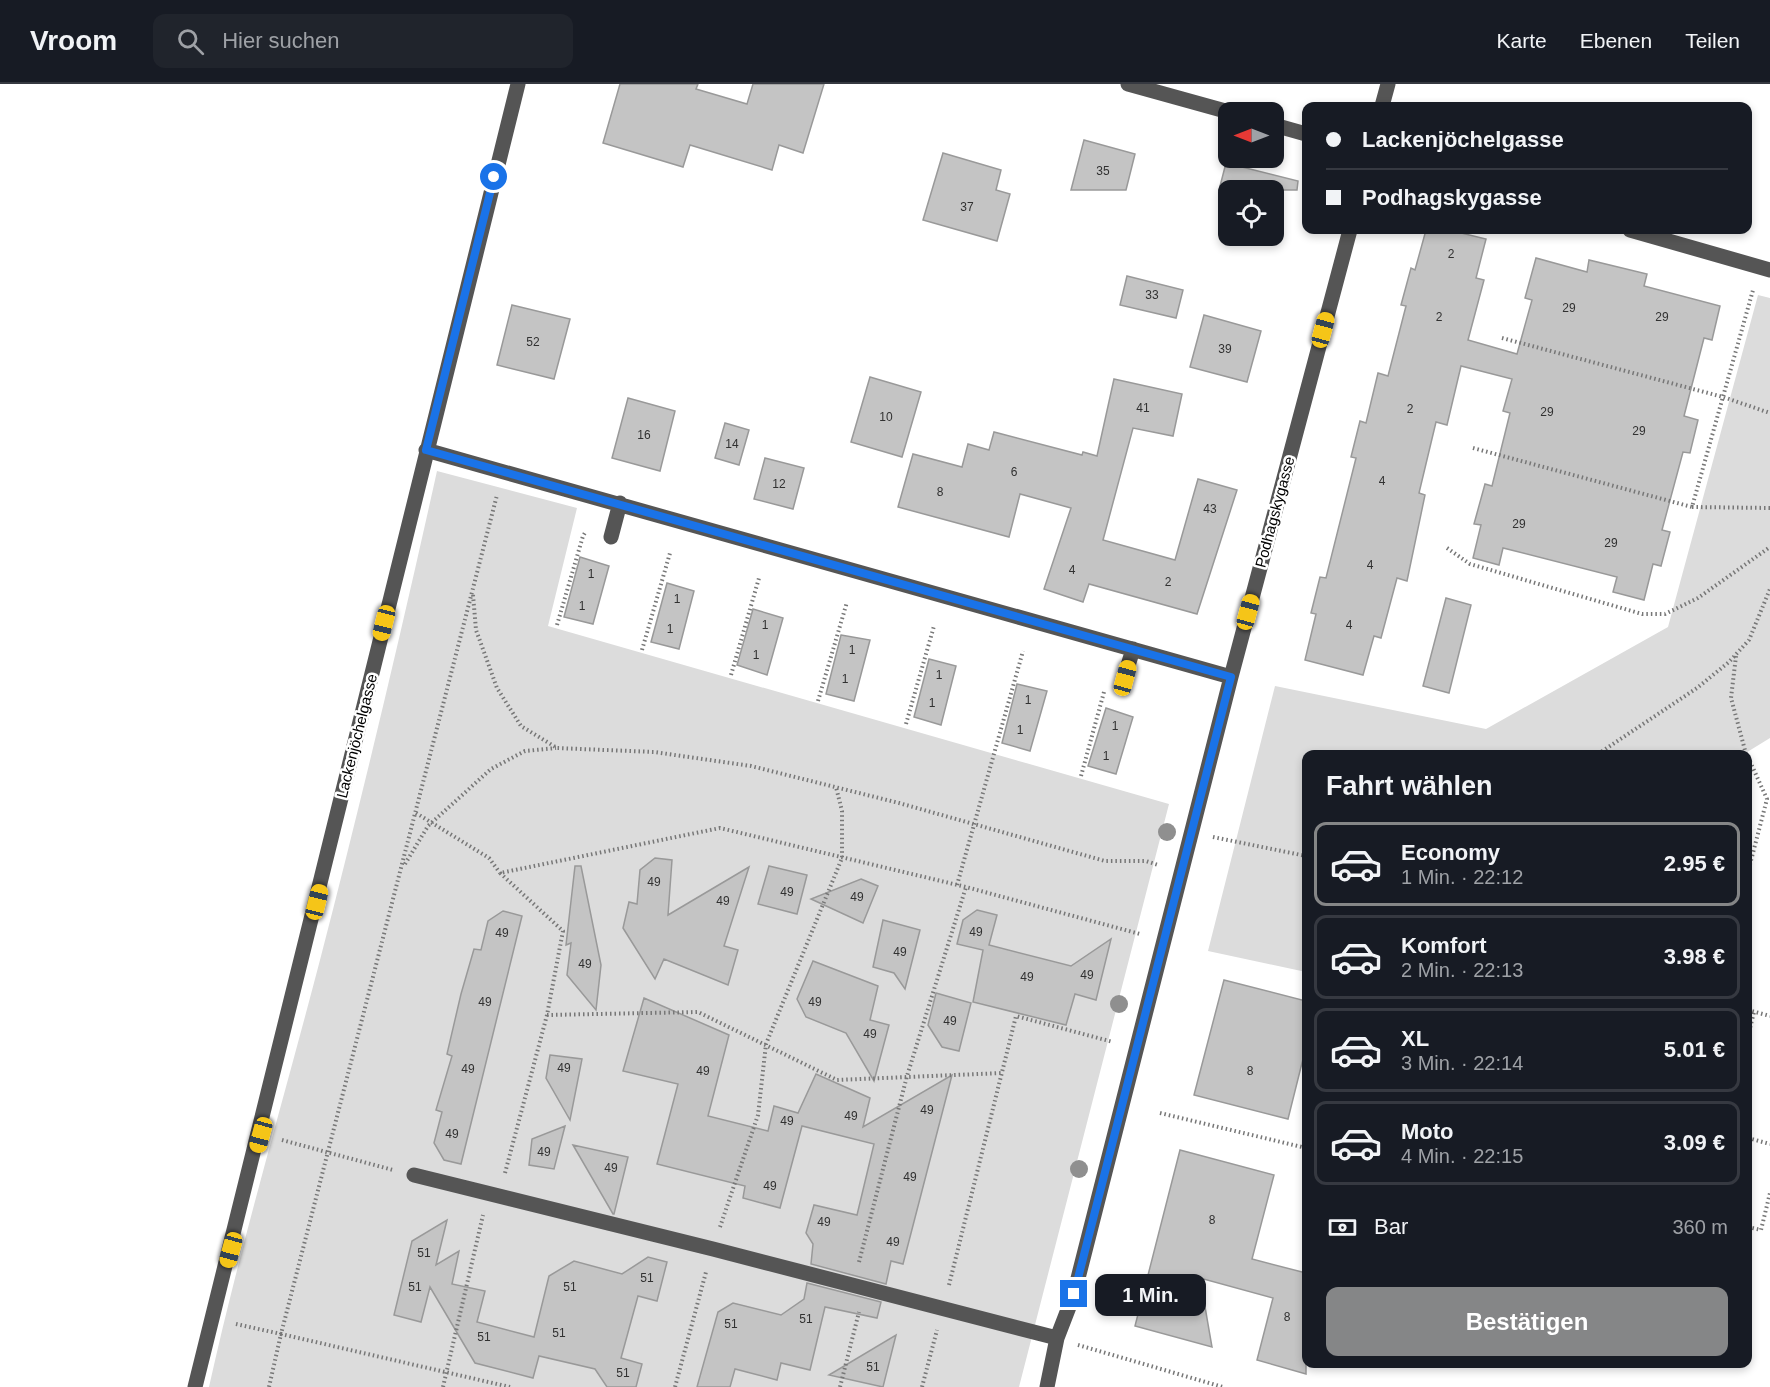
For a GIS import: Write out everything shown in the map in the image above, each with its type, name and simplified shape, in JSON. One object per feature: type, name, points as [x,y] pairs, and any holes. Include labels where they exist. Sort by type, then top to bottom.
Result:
[{"type":"street","name":"Lackenjöchelgasse","points":[[195,1387],[261,1135],[426,450],[518,84]]},
{"type":"street","points":[[1128,84],[1218,109]]},
{"type":"street","points":[[1383,102],[1388,84]]},
{"type":"street","points":[[1284,128],[1302,133]]},
{"type":"street","name":"Podhagskygasse","points":[[1047,1387],[1057,1338],[1074,1294],[1231,677],[1349,234]]},
{"type":"street","points":[[1644,234],[1770,270]]},
{"type":"street","points":[[426,450],[1231,677]]},
{"type":"street","points":[[611,537],[620,503]]},
{"type":"street","points":[[1125,678],[1133,649]]},
{"type":"street","points":[[414,1175],[1057,1338]]},
{"type":"path","points":[[1692,507],[1754,286]]},
{"type":"path","points":[[1502,338],[1723,397],[1770,413]]},
{"type":"path","points":[[1473,448],[1692,507],[1770,508]]},
{"type":"path","points":[[269,1387],[327,1151],[403,867],[500,487]]},
{"type":"path","points":[[557,625],[583,536],[588,530]]},
{"type":"path","points":[[1447,548],[1470,564],[1642,614],[1665,614],[1698,598],[1770,547]]},
{"type":"path","points":[[642,650],[670,553]]},
{"type":"path","points":[[730,675],[759,578]]},
{"type":"path","points":[[1604,750],[1697,688],[1736,654],[1749,640],[1770,589]]},
{"type":"path","points":[[472,590],[476,630],[497,688],[521,726],[557,748]]},
{"type":"path","points":[[818,701],[846,602]]},
{"type":"path","points":[[906,724],[934,626]]},
{"type":"path","points":[[957,885],[1023,651]]},
{"type":"path","points":[[1736,654],[1731,698],[1745,750]]},
{"type":"path","points":[[1081,776],[1106,685]]},
{"type":"path","points":[[403,867],[431,823],[490,769],[525,751],[557,748],[654,752],[705,758],[836,787],[1105,861],[1146,861],[1159,865]]},
{"type":"path","points":[[1752,767],[1767,799],[1752,857]]},
{"type":"path","points":[[675,1387],[713,1249],[758,1115],[766,1044],[842,858],[842,811],[836,787]]},
{"type":"path","points":[[416,812],[489,858],[500,873],[563,931],[547,1015],[494,1195],[443,1387]]},
{"type":"path","points":[[500,873],[720,828],[966,887],[1141,934]]},
{"type":"path","points":[[1192,833],[1302,855]]},
{"type":"path","points":[[840,1387],[859,1287],[907,1076],[966,887]]},
{"type":"path","points":[[547,1015],[698,1012],[837,1080],[1002,1073]]},
{"type":"path","points":[[1752,1020],[1754,1012],[1770,1016]]},
{"type":"path","points":[[922,1387],[1016,1016],[1113,1042]]},
{"type":"path","points":[[1160,1113],[1302,1147]]},
{"type":"path","points":[[261,1135],[414,1175]]},
{"type":"path","points":[[1752,1139],[1770,1144]]},
{"type":"path","points":[[1752,1228],[1761,1230],[1770,1193]]},
{"type":"path","points":[[213,1319],[510,1387]]},
{"type":"path","points":[[1057,1338],[1221,1387]]},
{"type":"shaded area","points":[[1758,295],[1770,298],[1770,738],[1750,750],[1302,750],[1302,971],[1208,951],[1275,686],[1486,729],[1668,627]]},
{"type":"shaded area","points":[[437,471],[577,508],[548,626],[1169,804],[1019,1387],[209,1387],[248,1226],[351,838]]},
{"type":"building","points":[[620,84],[698,84],[696,89],[747,104],[753,84],[824,84],[803,153],[779,145],[772,170],[690,145],[683,167],[603,143]]},
{"type":"building","points":[[1084,140],[1135,154],[1126,190],[1071,190]]},
{"type":"building","points":[[943,153],[1001,170],[996,190],[1010,194],[997,241],[923,220]]},
{"type":"building","points":[[1225,168],[1246,168],[1298,181],[1297,190],[1284,190],[1284,180],[1222,180]]},
{"type":"building","points":[[1425,234],[1465,234],[1486,239],[1476,278],[1484,280],[1468,340],[1517,354],[1532,300],[1525,298],[1536,258],[1587,272],[1589,260],[1647,274],[1644,286],[1720,306],[1712,340],[1704,338],[1684,416],[1698,420],[1690,453],[1683,452],[1662,530],[1670,532],[1661,566],[1653,564],[1644,600],[1613,592],[1617,577],[1503,548],[1499,565],[1473,558],[1481,525],[1474,524],[1485,484],[1492,486],[1510,413],[1503,411],[1512,379],[1461,366],[1447,425],[1436,422],[1419,493],[1425,495],[1407,581],[1397,578],[1381,638],[1374,636],[1363,675],[1305,660],[1316,614],[1311,613],[1320,577],[1326,578],[1356,458],[1351,457],[1360,421],[1366,423],[1378,373],[1388,376],[1406,306],[1401,305],[1411,268],[1415,270]]},
{"type":"building","points":[[1127,276],[1183,290],[1176,318],[1120,305]]},
{"type":"building","points":[[512,305],[570,319],[554,379],[497,365]]},
{"type":"building","points":[[1204,315],[1261,331],[1247,382],[1190,367]]},
{"type":"building","points":[[870,377],[921,392],[902,457],[851,442]]},
{"type":"building","points":[[1114,379],[1182,394],[1173,436],[1133,428],[1103,540],[1175,560],[1198,479],[1237,490],[1197,614],[1089,584],[1083,602],[1044,589],[1071,508],[1020,494],[1009,537],[898,507],[913,454],[962,467],[968,444],[989,450],[994,432],[1082,455],[1083,452],[1097,456]]},
{"type":"building","points":[[628,398],[675,411],[660,471],[612,458]]},
{"type":"building","points":[[725,423],[749,430],[739,465],[715,458]]},
{"type":"building","points":[[765,458],[804,468],[793,509],[754,499]]},
{"type":"building","points":[[580,557],[609,566],[593,624],[564,617]]},
{"type":"building","points":[[667,583],[694,591],[679,649],[651,642]]},
{"type":"building","points":[[1446,598],[1471,605],[1449,693],[1423,686]]},
{"type":"building","points":[[753,609],[783,618],[767,675],[737,665]]},
{"type":"building","points":[[841,635],[870,640],[854,701],[826,694]]},
{"type":"building","points":[[929,659],[956,666],[941,725],[914,717]]},
{"type":"building","points":[[1017,684],[1047,691],[1030,751],[1002,743]]},
{"type":"building","points":[[1106,708],[1133,717],[1116,774],[1088,766]]},
{"type":"building","points":[[655,858],[672,860],[668,915],[749,867],[724,946],[738,950],[728,985],[664,959],[655,979],[623,928],[629,902],[637,904],[640,870]]},
{"type":"building","points":[[575,866],[581,866],[601,965],[596,1010],[567,975],[571,943],[566,945]]},
{"type":"building","points":[[769,866],[807,875],[797,914],[758,904]]},
{"type":"building","points":[[861,879],[878,886],[863,923],[811,899]]},
{"type":"building","points":[[977,910],[997,915],[989,945],[1071,966],[1111,939],[1096,1000],[1075,994],[1066,1025],[973,1002],[983,950],[957,944],[963,920]]},
{"type":"building","points":[[503,911],[522,916],[461,1164],[444,1160],[434,1143],[442,1112],[436,1110],[452,1056],[447,1054],[474,949],[481,950],[488,921]]},
{"type":"building","points":[[883,920],[920,930],[905,989],[894,973],[873,967]]},
{"type":"building","points":[[813,961],[878,986],[870,1020],[889,1025],[874,1081],[846,1033],[806,1017],[797,999]]},
{"type":"building","points":[[1224,980],[1302,1000],[1302,1063],[1288,1119],[1194,1095]]},
{"type":"building","points":[[936,993],[971,1003],[959,1051],[942,1047],[928,1025]]},
{"type":"building","points":[[644,998],[729,1035],[708,1116],[768,1131],[774,1106],[798,1113],[816,1074],[870,1098],[863,1127],[952,1075],[903,1264],[891,1261],[886,1284],[811,1264],[813,1244],[806,1233],[814,1205],[857,1215],[874,1144],[802,1126],[780,1208],[743,1198],[745,1186],[657,1164],[678,1084],[623,1071]]},
{"type":"building","points":[[550,1055],[582,1059],[570,1120],[546,1078]]},
{"type":"building","points":[[565,1126],[554,1169],[529,1165],[532,1139]]},
{"type":"building","points":[[573,1145],[628,1157],[614,1214],[613,1214]]},
{"type":"building","points":[[1180,1150],[1274,1175],[1252,1259],[1302,1272],[1302,1368],[1306,1368],[1306,1374],[1257,1360],[1273,1298],[1200,1278],[1212,1347],[1135,1326]]},
{"type":"building","points":[[447,1220],[436,1265],[459,1251],[452,1284],[485,1291],[477,1322],[534,1337],[549,1276],[574,1261],[622,1274],[648,1257],[667,1262],[657,1301],[638,1296],[621,1358],[642,1364],[636,1387],[607,1387],[595,1369],[539,1356],[533,1378],[475,1363],[430,1287],[421,1322],[394,1315],[412,1241]]},
{"type":"building","points":[[807,1283],[881,1302],[877,1318],[825,1307],[810,1370],[781,1363],[777,1380],[735,1369],[730,1387],[697,1387],[718,1312],[733,1303],[781,1315],[804,1299]]},
{"type":"building","points":[[896,1335],[883,1387],[829,1375]]},
{"type":"route","points":[[494,177],[426,450],[1231,677],[1074,1294]]}]
